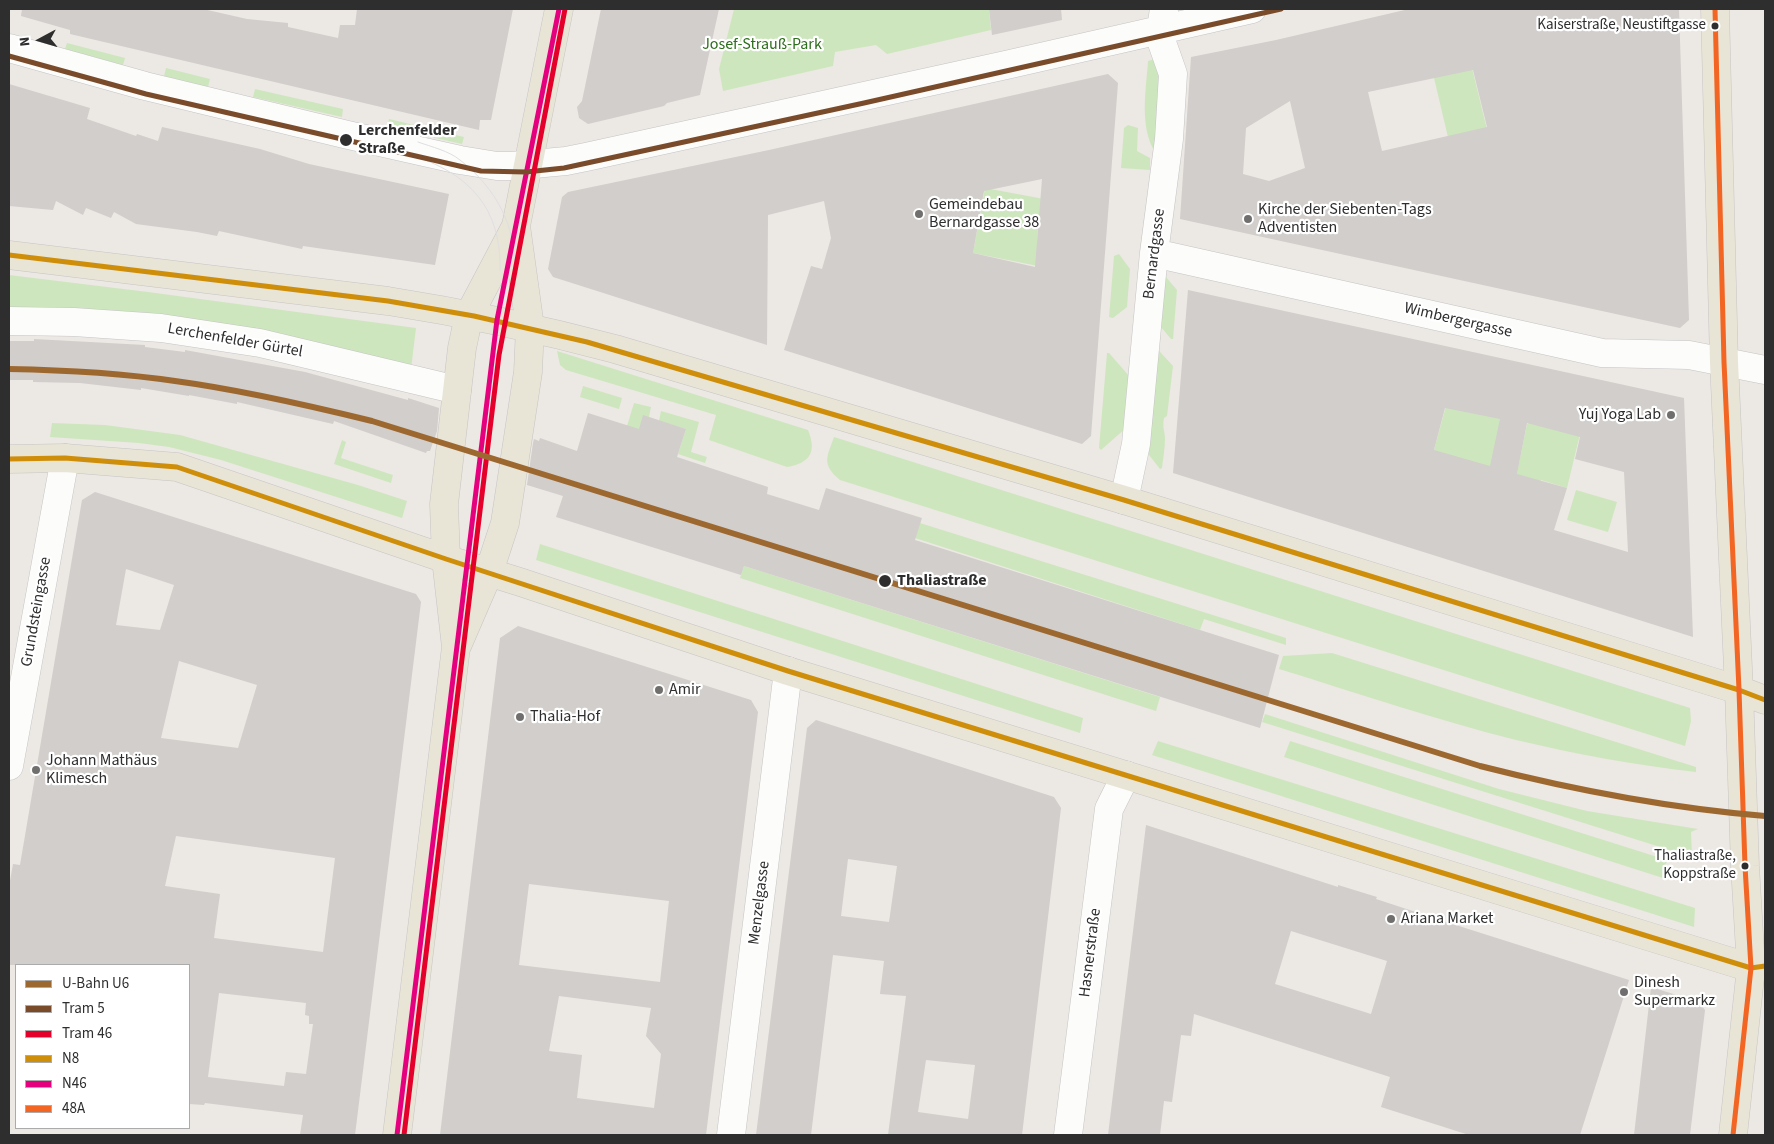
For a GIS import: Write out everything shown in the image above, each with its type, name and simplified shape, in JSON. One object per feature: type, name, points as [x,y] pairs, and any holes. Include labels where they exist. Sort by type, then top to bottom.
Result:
[{"type":"main road","points":[[397,1135],[456,647],[446,559],[444,497],[462,348],[469,315],[516,226],[559,9]]},
{"type":"main road","points":[[1715,9],[1724,362],[1744,834],[1758,967],[1733,1135]]},
{"type":"main road","points":[[456,647],[489,572],[505,523],[529,364],[530,327],[516,226]]},
{"type":"main road","points":[[9,255],[388,301],[530,327],[615,349],[1124,500],[1739,690],[1765,700]]},
{"type":"main road","points":[[9,459],[64,458],[177,467],[446,559],[788,671],[1758,967]]},
{"type":"street","points":[[9,48],[145,86],[357,137],[497,166],[528,165],[586,157],[1006,66],[1162,19],[1252,9]]},
{"type":"street","name":"Bernardgasse","points":[[1124,500],[1136,444],[1154,253],[1169,139],[1173,74],[1160,37],[1162,19]]},
{"type":"street","name":"Wimbergergasse","points":[[1154,253],[1602,353],[1689,355],[1765,370]]},
{"type":"street","name":"Lerchenfelder Gürtel","points":[[9,321],[74,322],[180,330],[260,343],[457,390]]},
{"type":"street","name":"Grundsteingasse","points":[[9,766],[64,458]]},
{"type":"street","name":"Menzelgasse","points":[[731,1135],[788,671]]},
{"type":"street","name":"Hasnerstraße","points":[[1068,1135],[1109,809],[1126,775]]},
{"type":"green space","name":"Josef-Strauß-Park","points":[[734,9],[989,9],[991,30],[887,54],[876,45],[835,52],[833,66],[723,91],[719,69]]},
{"type":"green space","points":[[67,43],[125,58],[123,65],[65,49]]},
{"type":"green space","points":[[1161,58],[1159,157],[1152,147],[1148,136],[1145,98],[1148,61]]},
{"type":"green space","points":[[1430,61],[1472,68],[1511,228],[1459,184]]},
{"type":"green space","points":[[166,68],[210,79],[208,87],[164,76]]},
{"type":"green space","points":[[255,89],[343,109],[342,117],[253,97]]},
{"type":"green space","points":[[389,119],[464,137],[462,144],[387,127]]},
{"type":"green space","points":[[1128,125],[1138,128],[1137,151],[1150,158],[1150,170],[1121,168],[1124,128]]},
{"type":"green space","points":[[985,188],[1055,201],[1038,226],[1037,246],[1048,268],[973,253]]},
{"type":"green space","points":[[1119,254],[1130,269],[1127,307],[1113,318],[1109,317],[1114,256]]},
{"type":"green space","points":[[9,275],[416,328],[411,369],[9,309]]},
{"type":"green space","points":[[1165,276],[1177,290],[1173,339],[1161,327],[1163,308],[1154,297]]},
{"type":"green space","points":[[1150,341],[1173,366],[1167,416],[1163,421],[1165,446],[1162,468],[1160,469],[1142,446]]},
{"type":"green space","points":[[557,351],[808,430],[812,444],[810,455],[801,463],[787,467],[709,440],[716,415],[566,370],[560,365]]},
{"type":"green space","points":[[1107,353],[1130,377],[1126,428],[1101,450],[1099,448]]},
{"type":"green space","points":[[583,386],[622,398],[619,409],[580,397]]},
{"type":"green space","points":[[634,403],[651,407],[649,417],[637,437],[627,426]]},
{"type":"green space","points":[[1446,406],[1501,414],[1517,473],[1527,424],[1534,419],[1581,430],[1567,488],[1541,480],[1525,528],[1434,450]]},
{"type":"green space","points":[[661,411],[699,422],[691,452],[707,457],[705,463],[678,454],[686,429],[659,421]]},
{"type":"green space","points":[[52,423],[105,425],[180,435],[358,485],[407,501],[402,518],[221,460],[169,447],[50,437]]},
{"type":"green space","points":[[834,437],[1690,708],[1691,721],[1685,746],[840,480],[830,469],[827,460]]},
{"type":"green space","points":[[342,440],[346,442],[341,458],[393,475],[391,483],[334,464]]},
{"type":"green space","points":[[1576,490],[1617,502],[1608,532],[1567,520]]},
{"type":"green space","points":[[920,523],[1286,638],[1286,645],[1204,619],[1200,630],[915,538]]},
{"type":"green space","points":[[540,544],[1083,718],[1080,733],[536,560]]},
{"type":"green space","points":[[744,566],[1160,697],[1156,711],[740,578]]},
{"type":"green space","points":[[1332,653],[1696,767],[1696,772],[1605,759],[1516,740],[1426,715],[1279,669],[1283,656]]},
{"type":"green space","points":[[1265,714],[1499,789],[1587,811],[1698,829],[1691,832],[1692,857],[1262,722]]},
{"type":"green space","points":[[1158,741],[1695,908],[1694,927],[1152,755]]},
{"type":"green space","points":[[1290,741],[1667,860],[1663,878],[1284,757]]},
{"type":"building","points":[[22,9],[203,9],[247,19],[288,23],[288,27],[338,38],[340,25],[355,25],[357,9],[513,9],[491,120],[480,120],[479,130],[70,34],[70,30],[21,16]]},
{"type":"building","points":[[601,9],[719,9],[700,95],[667,103],[664,106],[588,124],[579,118],[577,107],[582,101]]},
{"type":"building","points":[[989,9],[1061,9],[1062,20],[992,35]]},
{"type":"building","points":[[1409,9],[1679,9],[1689,320],[1680,328],[1180,219],[1191,57],[1276,40]],"holes":[[[1473,70],[1487,127],[1382,151],[1368,92]],[[1290,101],[1305,168],[1269,181],[1243,174],[1246,128]]]},
{"type":"building","points":[[1108,74],[1118,83],[1091,436],[1082,444],[784,350],[811,266],[822,269],[831,238],[824,201],[768,215],[767,345],[553,277],[548,269],[562,197],[568,192],[769,150]],"holes":[[[1042,179],[1035,267],[973,253],[984,191]]]},
{"type":"building","points":[[9,84],[90,108],[87,119],[136,136],[137,134],[158,141],[162,127],[260,149],[309,164],[449,194],[435,265],[303,246],[302,249],[219,231],[217,236],[136,224],[114,212],[111,218],[86,208],[83,215],[56,201],[53,210],[9,206]]},
{"type":"building","points":[[1188,290],[1684,398],[1693,637],[1173,473]],"holes":[[[1445,408],[1500,419],[1490,466],[1434,450]],[[1527,423],[1580,437],[1575,459],[1624,472],[1628,552],[1554,530],[1567,488],[1517,474]]]},
{"type":"building","points":[[34,339],[145,345],[145,347],[185,352],[185,350],[305,372],[408,400],[408,398],[439,408],[437,431],[430,451],[426,453],[334,421],[333,424],[237,402],[237,404],[141,388],[141,390],[80,383],[9,380],[9,341],[34,341]]},
{"type":"building","points":[[588,413],[639,429],[643,415],[686,429],[677,457],[768,487],[767,494],[819,510],[826,488],[922,518],[915,540],[1279,655],[1260,728],[744,566],[741,575],[556,517],[563,496],[527,485],[534,439],[539,441],[540,438],[577,451]]},
{"type":"building","points":[[95,492],[416,594],[421,602],[355,1135],[300,1135],[303,1115],[205,1103],[204,1105],[190,1104],[190,964],[9,965],[9,886],[13,864],[20,865],[82,500]],"holes":[[[126,569],[174,585],[160,630],[116,625]],[[179,661],[257,685],[238,748],[161,738]],[[176,836],[335,858],[323,952],[214,938],[220,894],[165,886]],[[219,993],[306,1003],[305,1015],[309,1016],[309,1024],[313,1024],[306,1074],[286,1072],[284,1086],[208,1077]]]},
{"type":"building","points":[[518,626],[751,700],[758,712],[706,1135],[440,1135],[500,638]],"holes":[[[529,884],[669,901],[660,982],[519,965]],[[559,996],[651,1008],[646,1036],[661,1054],[654,1108],[577,1098],[582,1055],[549,1051]]]},
{"type":"building","points":[[816,720],[1054,797],[1061,808],[1022,1135],[888,1135],[906,996],[880,994],[884,961],[833,955],[811,1135],[756,1135],[807,728]],"holes":[[[848,859],[897,866],[889,922],[841,916]],[[926,1060],[975,1065],[968,1119],[918,1112]]]},
{"type":"building","points":[[1146,825],[1338,887],[1338,885],[1377,897],[1376,899],[1629,980],[1580,1135],[1469,1135],[1381,1107],[1390,1077],[1194,1014],[1191,1036],[1181,1035],[1172,1102],[1164,1101],[1160,1135],[1108,1135]],"holes":[[[1291,931],[1387,961],[1371,1014],[1275,984]]]},
{"type":"building","points":[[1651,987],[1699,1002],[1705,1010],[1690,1135],[1634,1135]]},
{"type":"tram line","name":"46","points":[[404,1135],[499,355],[565,9]]},
{"type":"tram line","name":"5","points":[[9,56],[146,94],[481,171],[526,172],[564,168],[1281,9]]},
{"type":"tram line","points":[[418,142],[456,157],[473,171],[494,196],[508,225],[514,257],[514,274]]},
{"type":"tram line","points":[[411,155],[450,172],[478,196],[488,211],[495,229],[499,249],[500,271]]},
{"type":"metro line","name":"U6","points":[[9,369],[92,372],[175,381],[274,398],[372,421],[1480,766],[1621,797],[1729,813],[1765,816]]},
{"type":"transit line","name":"N46","points":[[397,1135],[497,320],[559,9]]},
{"type":"transit line","name":"48A","points":[[1715,9],[1724,362],[1751,968],[1733,1135]]},
{"type":"transit line","name":"N8","points":[[9,255],[388,301],[474,316],[587,342],[1124,500],[1739,690],[1765,700]]},
{"type":"transit line","name":"N8","points":[[9,459],[65,458],[177,467],[446,559],[788,671],[1751,968],[1765,966]]},
{"type":"place","name":"Kaiserstraße, Neustiftgasse","points":[[1715,26]]},
{"type":"place","name":"Lerchenfelder Straße","points":[[346,140]]},
{"type":"place","name":"Gemeindebau Bernardgasse 38","points":[[919,214]]},
{"type":"place","name":"Kirche der Siebenten-Tags Adventisten","points":[[1248,219]]},
{"type":"place","name":"Yuj Yoga Lab","points":[[1671,415]]},
{"type":"place","name":"Thaliastraße","points":[[885,581]]},
{"type":"place","name":"Amir","points":[[659,690]]},
{"type":"place","name":"Thalia-Hof","points":[[520,717]]},
{"type":"place","name":"Johann Mathäus Klimesch","points":[[36,770]]},
{"type":"place","name":"Thaliastraße, Koppstraße","points":[[1745,866]]},
{"type":"place","name":"Ariana Market","points":[[1391,919]]},
{"type":"place","name":"Dinesh Supermarkz","points":[[1624,992]]}]
